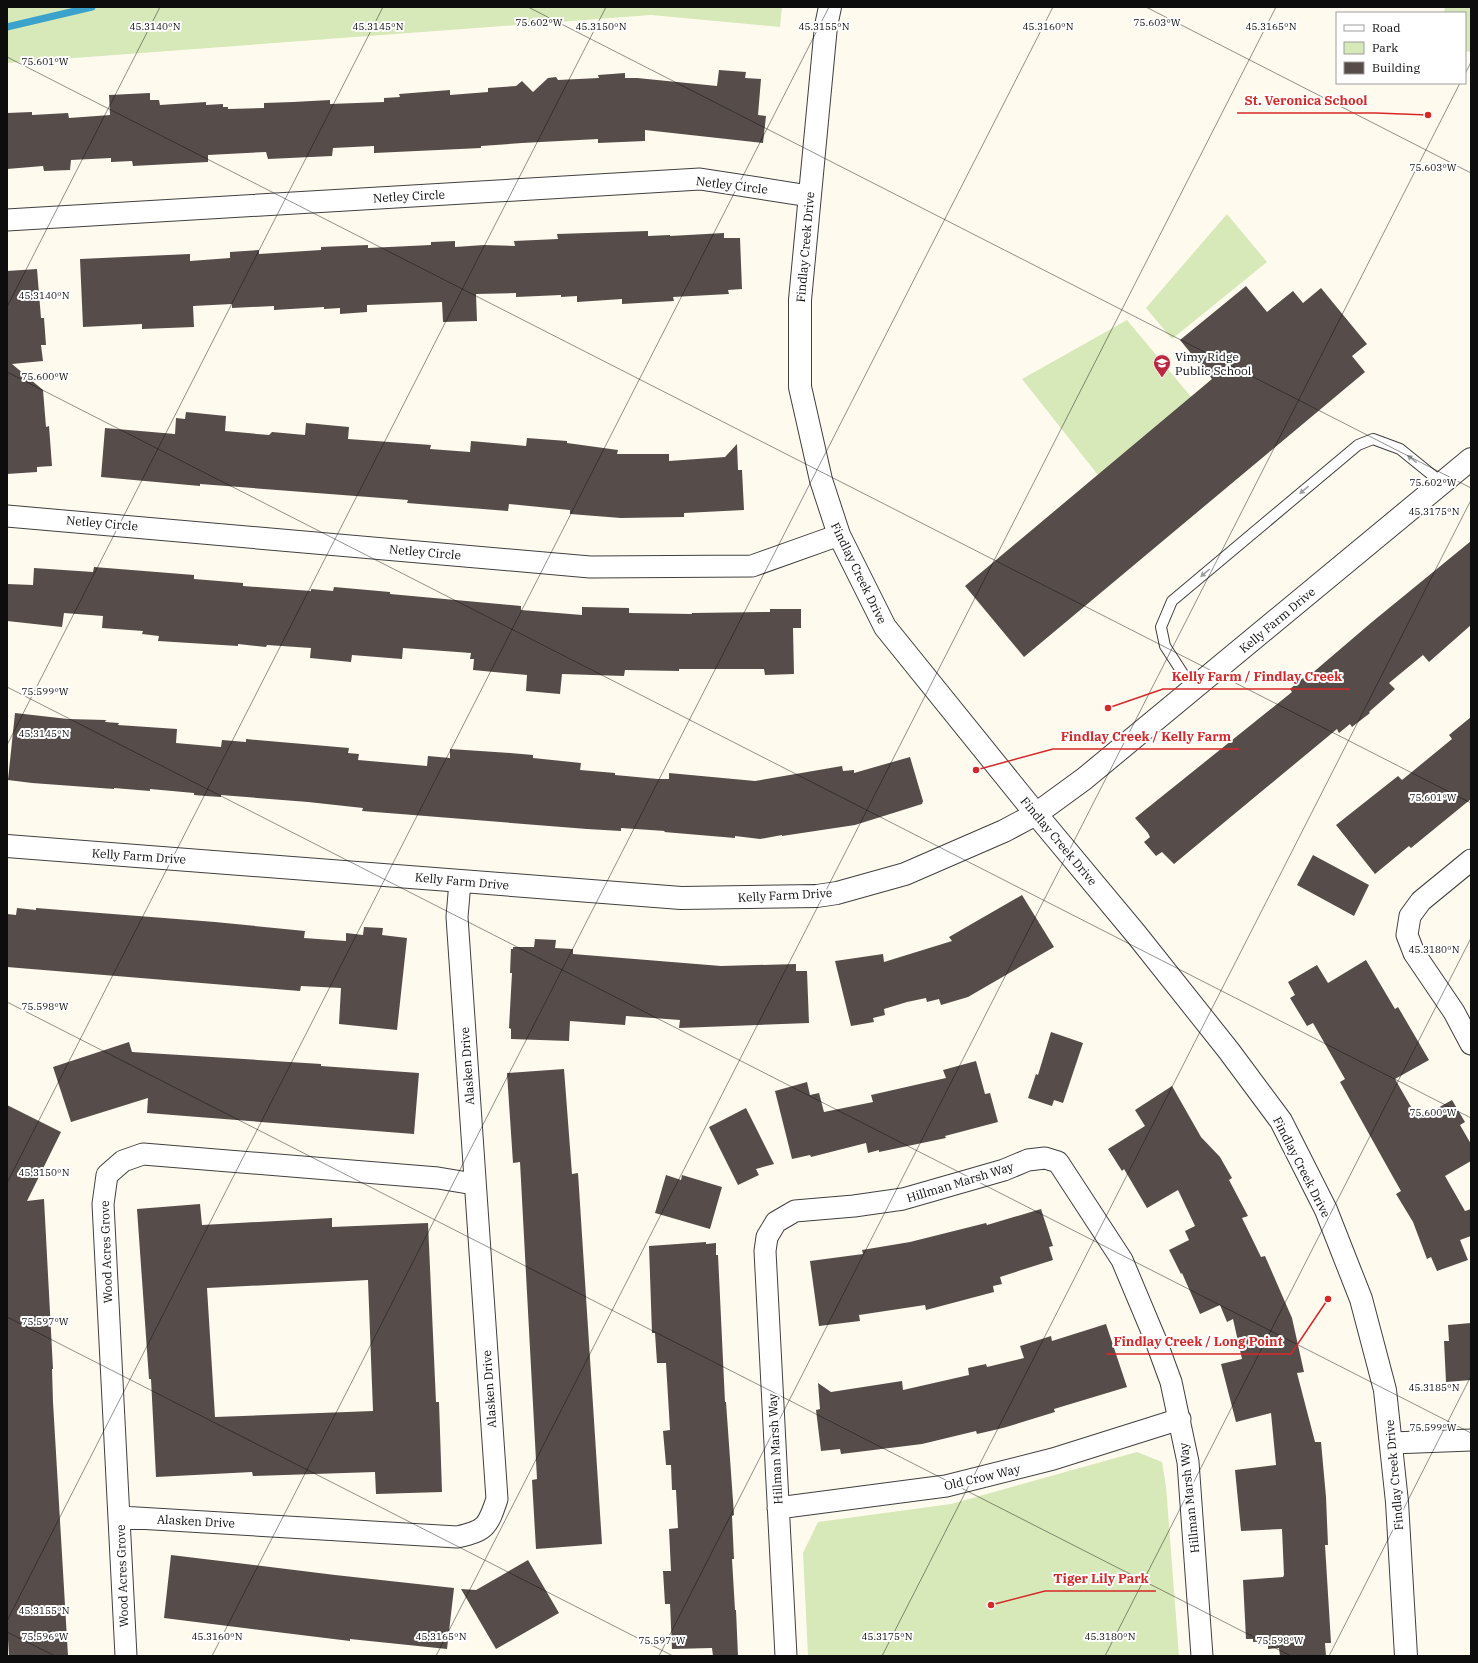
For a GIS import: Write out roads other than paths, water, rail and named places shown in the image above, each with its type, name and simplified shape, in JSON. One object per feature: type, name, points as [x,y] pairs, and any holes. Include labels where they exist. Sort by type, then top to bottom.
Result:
[{"type":"street","name":"Findlay Creek Drive","points":[[830,7],[826,26],[800,300],[800,387],[820,480],[839,535],[885,627],[1036,814],[1151,952],[1229,1051],[1281,1121],[1326,1210],[1361,1299],[1385,1390],[1392,1443],[1397,1502],[1406,1656]]},
{"type":"street","name":"Netley Circle","points":[[7,220],[700,179],[809,196]]},
{"type":"street","name":"Kelly Farm Drive","points":[[7,846],[681,898],[816,896],[837,893],[905,874],[1004,831],[1036,814],[1084,779],[1471,459]]},
{"type":"street","name":"Netley Circle","points":[[7,516],[590,567],[752,566],[839,535]]},
{"type":"street","points":[[1471,860],[1421,901],[1410,916],[1407,935],[1414,954],[1454,1012],[1471,1044]]},
{"type":"street","name":"Alasken Drive","points":[[120,1517],[457,1537],[474,1534],[482,1529],[491,1518],[497,1499],[474,1184],[457,917],[460,882]]},
{"type":"street","name":"Wood Acres Grove","points":[[126,1656],[103,1204],[107,1175],[123,1161],[143,1154],[430,1177],[474,1184]]},
{"type":"street","name":"Hillman Marsh Way","points":[[786,1656],[765,1251],[767,1237],[776,1222],[794,1211],[854,1206],[903,1199],[1004,1170],[1028,1160],[1045,1158],[1058,1162],[1122,1260],[1156,1341],[1171,1382],[1188,1462],[1202,1656]]},
{"type":"street","name":"Old Crow Way","points":[[778,1508],[946,1486],[1053,1459],[1180,1419]]},
{"type":"street","points":[[1392,1443],[1471,1440]]},
{"type":"lane","points":[[1193,689],[1165,646],[1161,626],[1172,601],[1358,445],[1373,439],[1400,449],[1442,483]]},
{"type":"waterway","points":[[7,27],[92,7]]},
{"type":"place","name":"St. Veronica School","points":[[1428,115]]},
{"type":"place","name":"Vimy Ridge Public School","points":[[1162,378]]},
{"type":"place","name":"Kelly Farm / Findlay Creek","points":[[1108,708]]},
{"type":"place","name":"Findlay Creek / Kelly Farm","points":[[976,770]]},
{"type":"place","name":"Findlay Creek / Long Point","points":[[1328,1299]]},
{"type":"place","name":"Tiger Lily Park","points":[[991,1605]]}]
